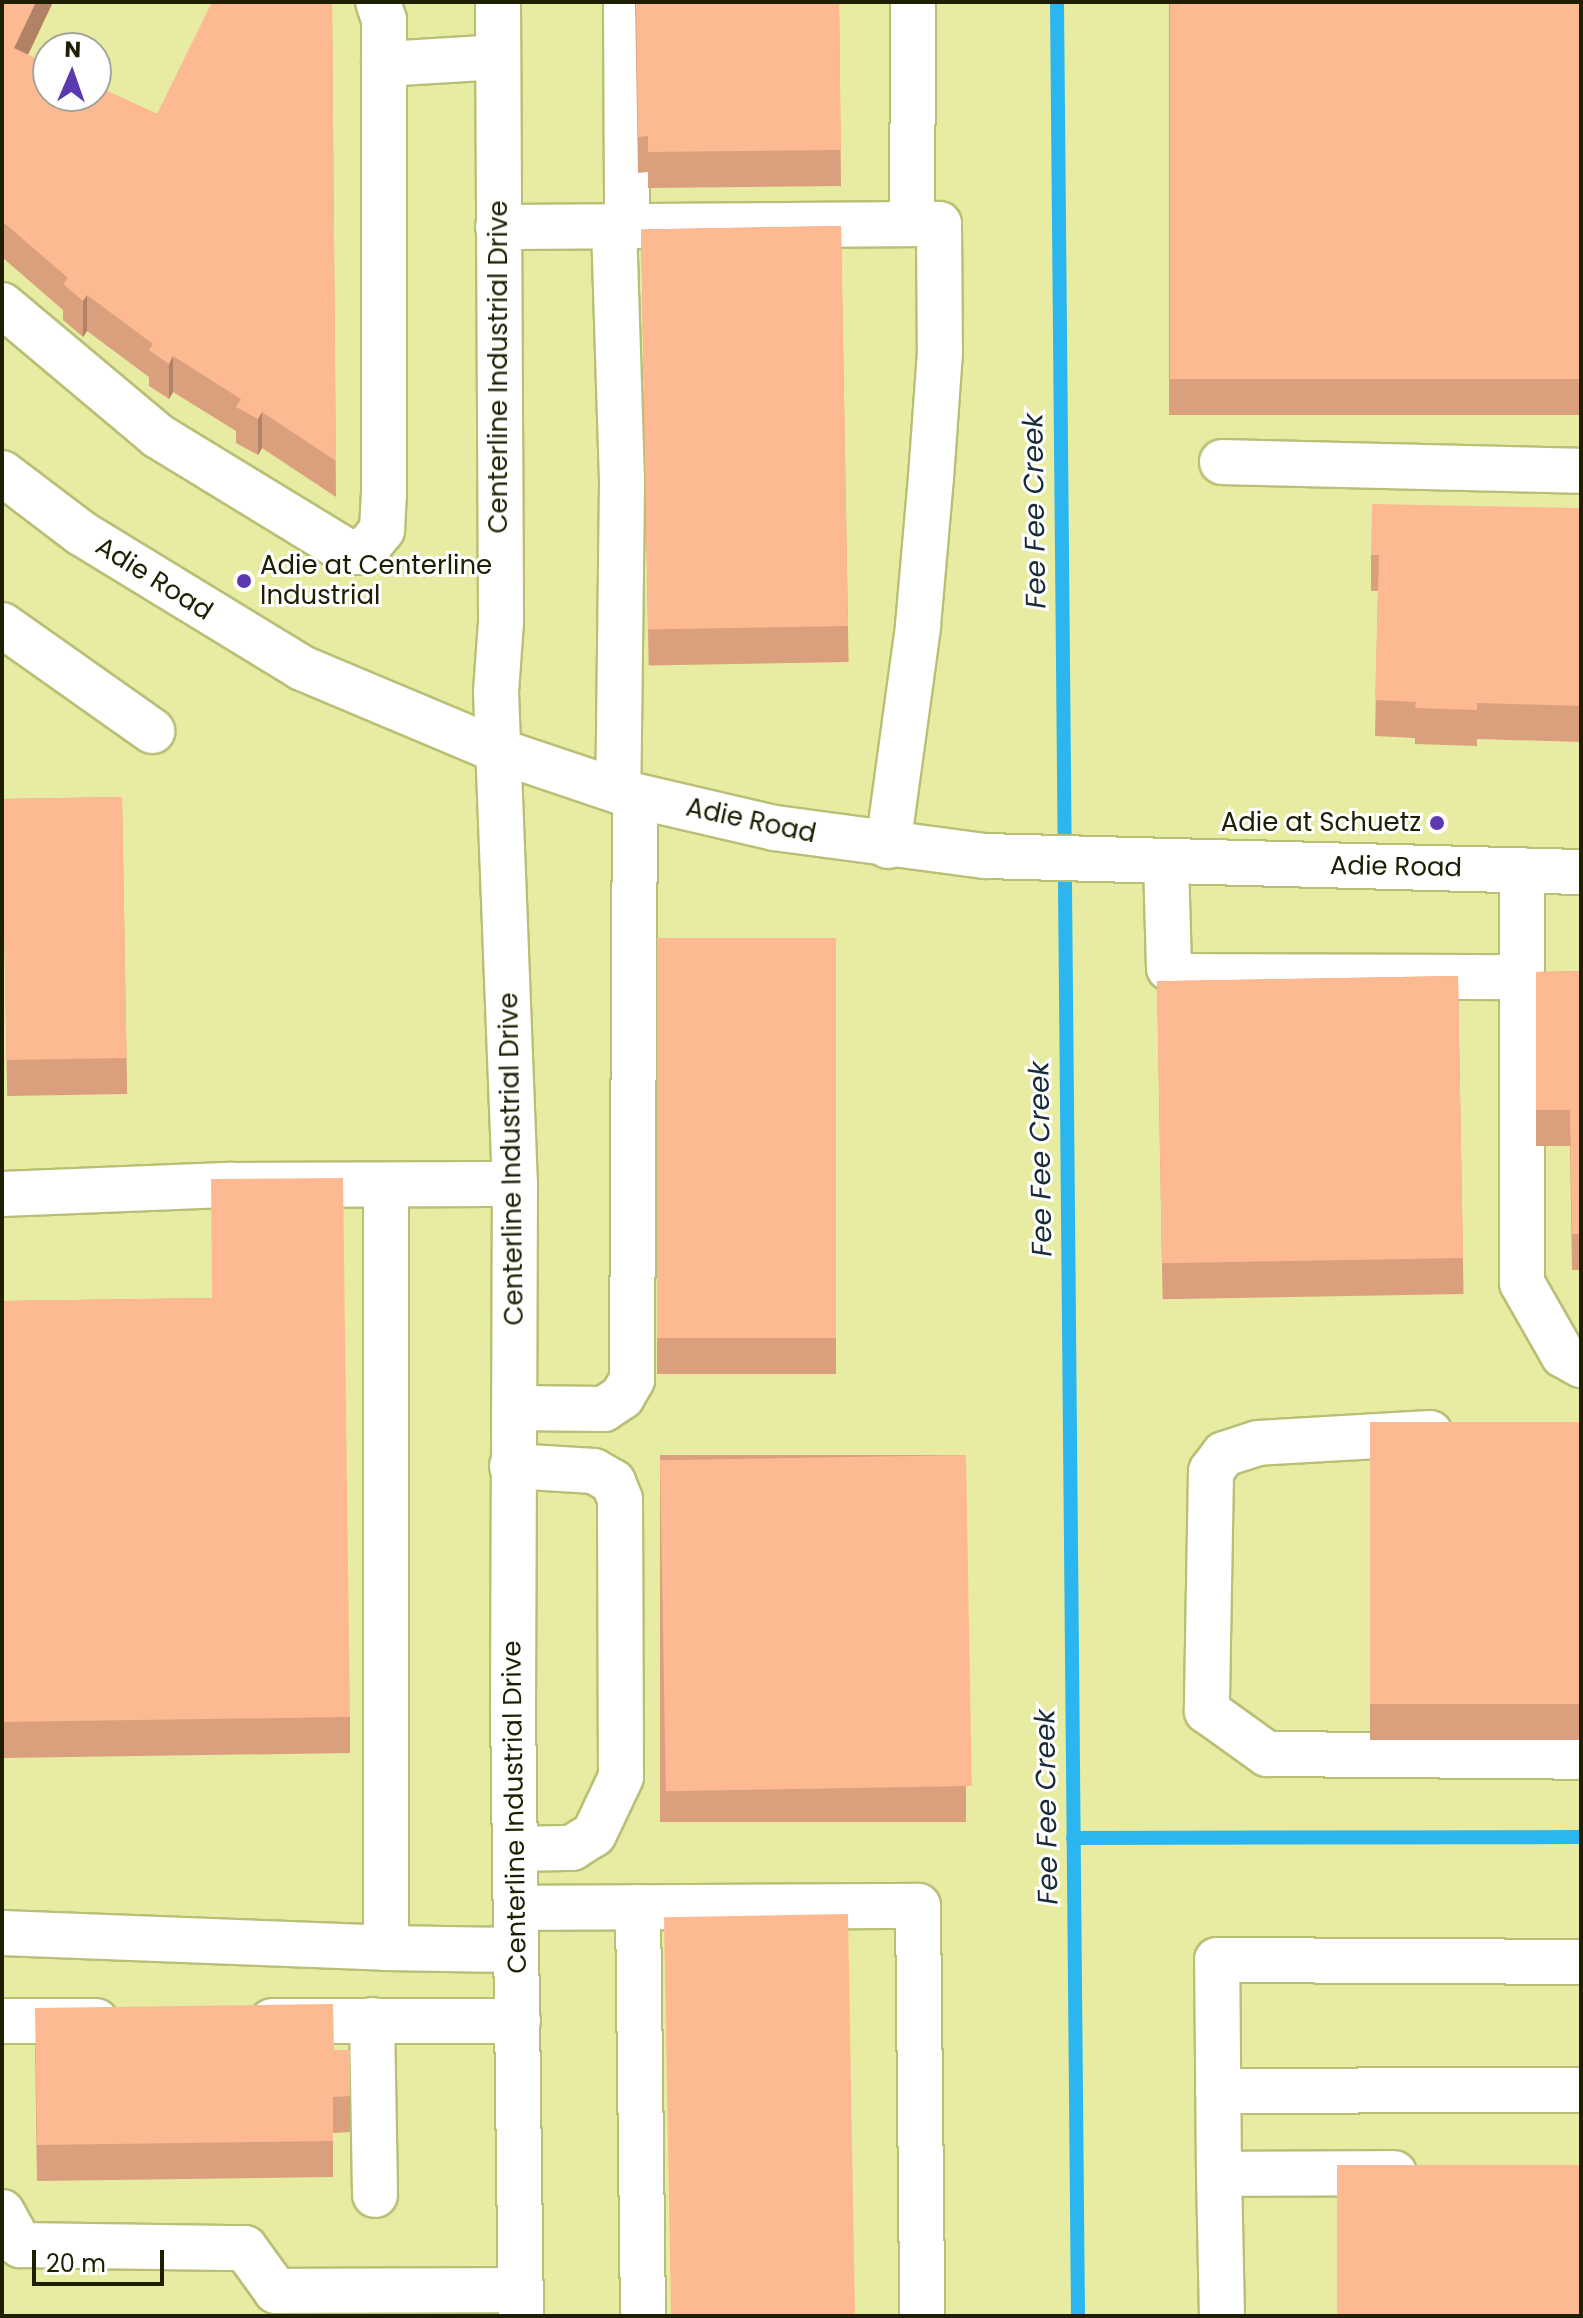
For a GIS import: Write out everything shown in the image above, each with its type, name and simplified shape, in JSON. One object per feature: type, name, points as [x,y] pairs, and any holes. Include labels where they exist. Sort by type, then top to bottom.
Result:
[{"type":"street","points":[[2,305],[158,436],[345,550],[358,552],[369,546],[382,530],[384,495],[384,20],[378,2]]},
{"type":"street","name":"Centerline Industrial Drive","points":[[498,2],[501,622],[496,692],[502,752],[515,1184],[516,1408],[512,1466],[521,2303]]},
{"type":"street","points":[[516,1408],[604,1409],[622,1397],[632,1380],[620,225],[626,2]]},
{"type":"street","points":[[912,224],[913,2]]},
{"type":"street","points":[[384,64],[498,57]]},
{"type":"street","points":[[498,227],[939,224],[940,352],[918,627],[888,846]]},
{"type":"street","points":[[1222,462],[1581,471]]},
{"type":"street","name":"Adie Road","points":[[2,473],[81,533],[302,668],[502,752],[626,794],[775,828],[888,846],[985,856],[1581,872]]},
{"type":"street","points":[[2,625],[152,731]]},
{"type":"street","points":[[1149,861],[1169,968],[1184,976],[1520,977]]},
{"type":"street","points":[[1522,870],[1522,1283],[1563,1355],[1581,1365]]},
{"type":"street","points":[[2,1194],[231,1185],[515,1184]]},
{"type":"street","points":[[386,1186],[386,1948]]},
{"type":"street","points":[[1469,1433],[1342,1434],[1258,1443],[1224,1454],[1211,1471],[1207,1711],[1267,1754],[1581,1757]]},
{"type":"street","points":[[512,1466],[594,1471],[613,1482],[620,1499],[621,1777],[594,1834],[572,1848],[517,1849]]},
{"type":"street","points":[[2,1933],[386,1948],[638,1907],[918,1906],[922,2316]]},
{"type":"street","points":[[638,1907],[643,2316]]},
{"type":"street","points":[[1222,2316],[1217,1960],[1581,1962]]},
{"type":"street","points":[[372,2020],[375,2195]]},
{"type":"street","points":[[2,2021],[141,2021]]},
{"type":"street","points":[[233,2021],[518,2021]]},
{"type":"street","points":[[1218,2091],[1581,2090]]},
{"type":"street","points":[[1219,2174],[1439,2173]]},
{"type":"street","points":[[2,2212],[20,2245],[245,2248],[276,2291],[521,2303]]},
{"type":"building","points":[[2,2],[36,2],[14,48],[32,56],[32,112],[112,112],[112,93],[157,114],[212,2],[332,2],[336,461],[262,412],[258,419],[236,407],[241,399],[173,356],[169,364],[149,350],[153,344],[87,295],[83,301],[63,284],[68,278],[2,223]]},
{"type":"building","points":[[636,2],[839,2],[841,150],[648,152],[648,136],[638,137]]},
{"type":"building","points":[[1170,2],[1581,2],[1581,379],[1170,379]]},
{"type":"building","points":[[841,226],[848,626],[648,629],[641,229]]},
{"type":"building","points":[[1372,504],[1581,508],[1581,706],[1477,703],[1477,710],[1415,708],[1416,702],[1375,700],[1379,555],[1371,555]]},
{"type":"building","points":[[122,797],[127,1058],[7,1060],[2,799]]},
{"type":"building","points":[[657,938],[836,938],[836,1338],[657,1338]]},
{"type":"building","points":[[1581,971],[1581,1234],[1572,1234],[1570,1110],[1536,1110],[1536,972]]},
{"type":"building","points":[[1458,976],[1463,1258],[1162,1263],[1157,981]]},
{"type":"building","points":[[343,1178],[350,1717],[2,1722],[2,1301],[212,1298],[211,1179]]},
{"type":"building","points":[[1370,1422],[1581,1422],[1581,1704],[1370,1704]]},
{"type":"building","points":[[966,1455],[972,1786],[666,1791],[660,1460]]},
{"type":"building","points":[[848,1914],[855,2316],[671,2316],[664,1917]]},
{"type":"building","points":[[333,2004],[334,2050],[350,2050],[350,2096],[333,2097],[333,2141],[37,2145],[35,2008]]},
{"type":"building","points":[[1337,2165],[1581,2165],[1581,2316],[1337,2316]]},
{"type":"waterway","name":"Fee Fee Creek","points":[[1057,2],[1078,2316]]},
{"type":"waterway","points":[[1073,1838],[1581,1837]]},
{"type":"place","name":"Adie at Centerline Industrial","points":[[244,581]]},
{"type":"place","name":"Adie at Schuetz","points":[[1437,823]]}]
